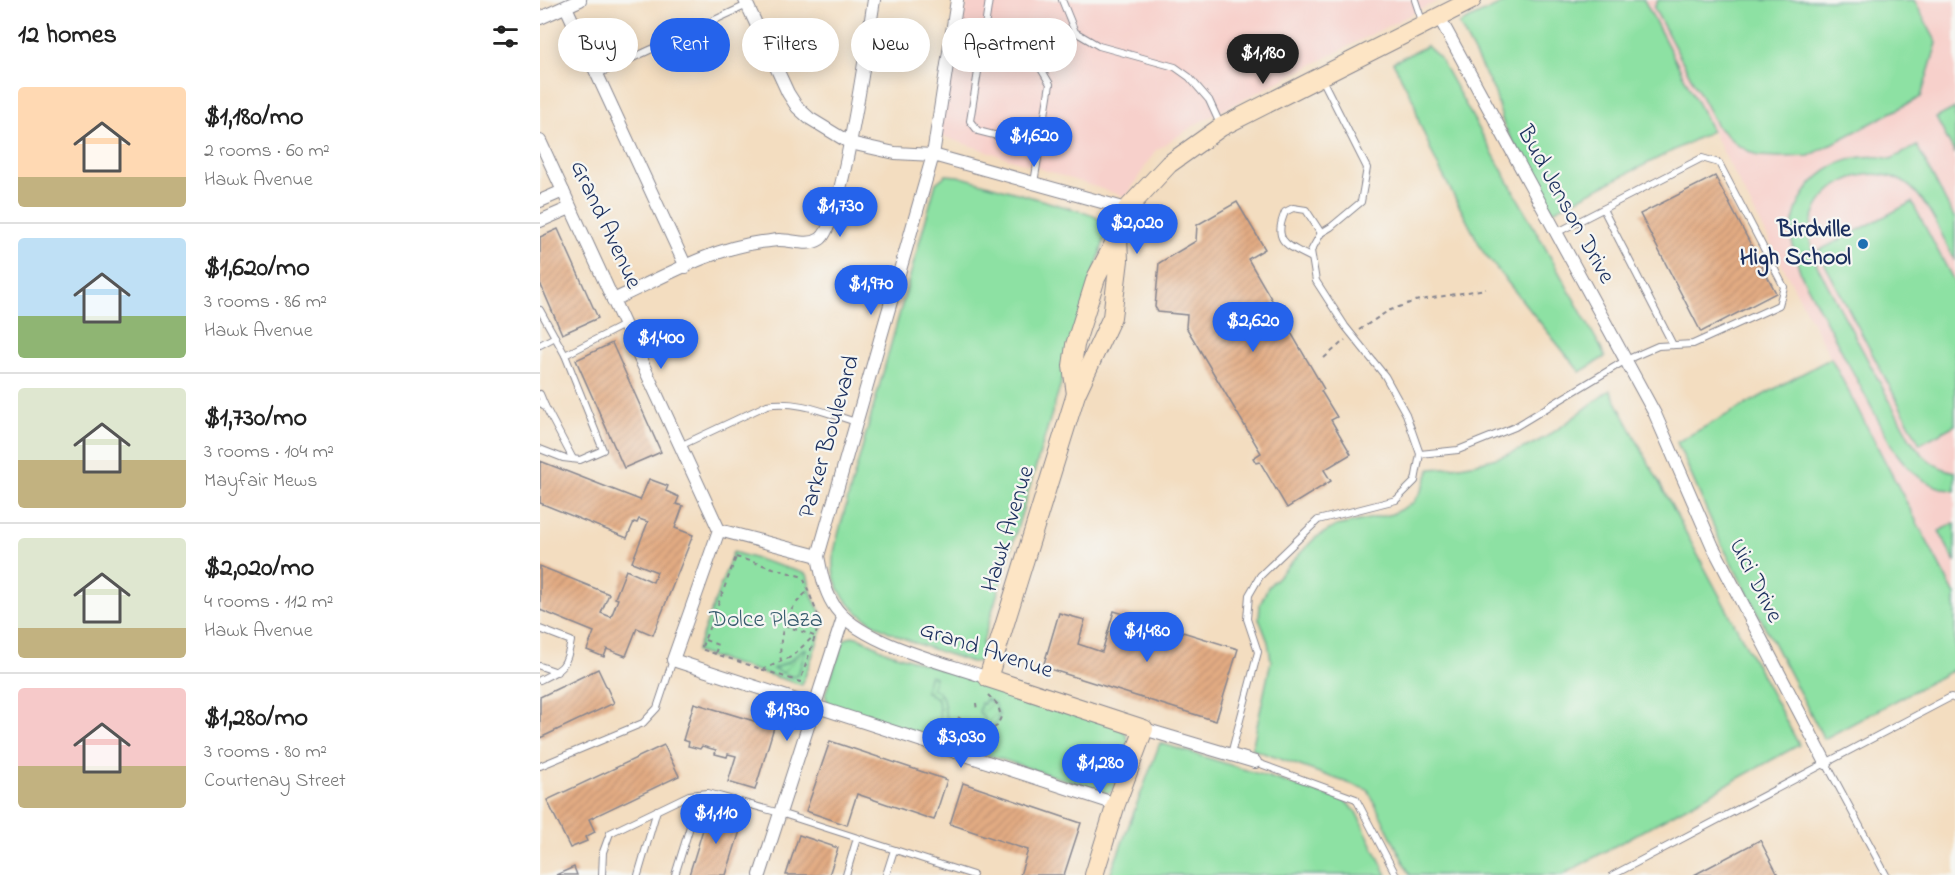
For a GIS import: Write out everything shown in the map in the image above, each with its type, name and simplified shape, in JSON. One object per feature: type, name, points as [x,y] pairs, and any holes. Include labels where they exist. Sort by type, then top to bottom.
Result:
[{"type":"street","points":[[540,18],[580,0]]},
{"type":"street","points":[[613,300],[718,253],[744,245],[779,240],[811,243],[826,234],[836,205],[850,143],[874,0]]},
{"type":"street","name":"Parker Boulevard","points":[[843,618],[824,585],[818,556],[933,155],[957,0]]},
{"type":"street","name":"Hawk Avenue","points":[[1076,394],[1072,366],[1077,336],[1096,278],[1118,236],[1127,209],[1169,164],[1221,127],[1472,0]]},
{"type":"street","points":[[746,2],[788,93],[797,107],[818,124],[850,143],[895,153],[933,155],[1127,209]]},
{"type":"street","points":[[566,7],[686,267]]},
{"type":"street","name":"Bud Jenson Drive","points":[[1431,21],[1556,232],[1655,414]]},
{"type":"street","name":"Grand Avenue","points":[[540,141],[718,530]]},
{"type":"street","points":[[540,201],[562,191]]},
{"type":"street","points":[[540,221],[570,208]]},
{"type":"street","name":"Hawk Avenue","points":[[988,688],[1076,394],[1112,317],[1119,260],[1118,236]]},
{"type":"street","name":"Uici Drive","points":[[1655,414],[1713,547],[1826,763]]},
{"type":"street","points":[[818,556],[718,530],[673,660],[1116,804]]},
{"type":"street","points":[[760,875],[843,618]]},
{"type":"street","name":"Grand Avenue","points":[[843,618],[863,633],[988,688],[1144,729],[1255,762]]},
{"type":"street","points":[[1094,875],[1116,804],[1144,729]]},
{"type":"lane","points":[[986,18],[989,0]]},
{"type":"lane","points":[[1062,0],[1075,32],[1099,46],[1175,67],[1189,77],[1209,100],[1221,127]]},
{"type":"lane","points":[[1416,0],[1431,21]]},
{"type":"lane","points":[[598,74],[746,2]]},
{"type":"lane","points":[[978,72],[970,121],[978,131],[1041,147]]},
{"type":"lane","points":[[1034,184],[1050,84],[1044,72]]},
{"type":"lane","points":[[1231,755],[1258,652],[1247,619],[1250,595],[1260,576],[1318,519],[1396,500],[1415,481],[1419,454],[1406,414],[1385,376],[1352,335],[1316,281],[1311,251],[1321,233],[1361,202],[1366,168],[1321,77]]},
{"type":"lane","points":[[1419,454],[1458,450],[1515,427],[1626,360],[1658,346],[1693,344],[1779,305],[1784,287],[1719,163],[1702,158],[1556,232]]},
{"type":"lane","points":[[1312,258],[1290,246],[1280,236],[1279,225],[1285,212],[1293,208],[1306,210],[1321,233]]},
{"type":"lane","points":[[1603,209],[1673,345]]},
{"type":"lane","points":[[540,310],[565,355],[603,450],[580,460],[540,449]]},
{"type":"lane","points":[[565,355],[624,325]]},
{"type":"lane","points":[[540,345],[555,337]]},
{"type":"lane","points":[[540,394],[543,404],[573,459]]},
{"type":"lane","points":[[680,446],[775,403],[808,408],[856,422]]},
{"type":"lane","points":[[540,628],[571,641],[567,662],[557,672],[540,681]]},
{"type":"lane","points":[[540,766],[643,723],[657,708],[673,660]]},
{"type":"lane","points":[[540,666],[557,672]]},
{"type":"lane","points":[[1612,875],[1951,697],[1955,699]]},
{"type":"lane","points":[[1255,762],[1356,799],[1396,875]]},
{"type":"lane","points":[[1826,763],[1886,875]]},
{"type":"lane","points":[[602,875],[603,852],[610,833],[689,795],[708,793],[780,813],[973,875]]},
{"type":"lane","points":[[675,875],[700,794]]},
{"type":"lane","points":[[638,875],[657,810]]},
{"type":"lane","points":[[846,875],[857,838]]},
{"type":"lane","points":[[886,875],[894,850]]},
{"type":"path","points":[[1324,358],[1352,335],[1388,311],[1415,301],[1486,289]]},
{"type":"path","points":[[736,557],[803,577],[820,621],[814,636],[800,682],[701,649],[736,557]]},
{"type":"path","points":[[782,662],[780,646],[784,625],[794,606],[808,591]]},
{"type":"path","points":[[784,625],[814,636]]},
{"type":"path","points":[[762,670],[782,662],[814,636]]},
{"type":"path","points":[[705,640],[718,645],[715,654]]},
{"type":"path","points":[[986,733],[997,726],[1001,717],[998,705],[988,688]]},
{"type":"path","points":[[976,703],[977,711]]},
{"type":"path","points":[[958,717],[966,723]]},
{"type":"shaded area","points":[[967,0],[1439,0],[1198,123],[1155,151],[1126,197],[938,135],[952,72],[1077,72],[1077,18],[963,18]]},
{"type":"shaded area","name":"Birdville High School","points":[[1644,0],[1955,0],[1955,595],[1712,131]]},
{"type":"green space","points":[[1509,0],[1644,0],[1712,131],[1553,211],[1504,126],[1495,93],[1459,24]]},
{"type":"green space","points":[[1658,0],[1914,0],[1937,43],[1921,97],[1809,156],[1758,156],[1737,145],[1717,126],[1654,8]]},
{"type":"green space","points":[[1427,46],[1439,57],[1600,346],[1605,357],[1580,372],[1484,253],[1436,162],[1419,122],[1414,102],[1393,62]]},
{"type":"green space","points":[[1955,108],[1955,154],[1936,118]]},
{"type":"green space","points":[[1917,146],[1955,219],[1955,261],[1921,198],[1905,183],[1890,176],[1874,174],[1858,176],[1830,191],[1820,203],[1813,217],[1810,242],[1817,265],[1910,439],[1929,460],[1941,468],[1955,472],[1955,491],[1935,486],[1919,477],[1893,448],[1801,274],[1792,241],[1796,211],[1803,196],[1813,182],[1826,171],[1856,158],[1891,159]]},
{"type":"green space","points":[[946,175],[958,176],[1090,214],[1099,219],[1106,234],[982,645],[990,648],[984,661],[971,662],[905,639],[862,616],[846,600],[836,581],[833,559],[936,183]]},
{"type":"green space","points":[[1912,202],[1955,283],[1955,425],[1920,444],[1818,251]]},
{"type":"green space","points":[[1831,358],[1955,595],[1955,669],[1824,739],[1720,541],[1677,442]]},
{"type":"green space","points":[[1610,390],[1799,745],[1562,875],[1410,875],[1368,790],[1252,749],[1271,661],[1268,642],[1259,619],[1260,605],[1268,587],[1315,538],[1336,526],[1392,514],[1413,503],[1422,490],[1430,469],[1490,460],[1533,444],[1554,432]]},
{"type":"green space","points":[[1955,523],[1955,562],[1939,531]]},
{"type":"green space","name":"Dolce Plaza","points":[[733,552],[807,574],[813,598],[825,621],[802,685],[696,652]]},
{"type":"green space","points":[[852,636],[887,652],[1117,725],[1124,731],[1128,747],[1127,756],[1112,791],[1107,793],[828,704],[825,694],[844,640]]},
{"type":"green space","points":[[806,649],[798,675],[793,677],[773,669],[790,661]]},
{"type":"green space","points":[[930,675],[935,677],[932,688],[940,694],[944,701],[946,717],[951,720],[955,719],[960,728],[947,729],[940,719],[938,699],[925,691]]},
{"type":"green space","points":[[986,699],[994,703],[999,714],[997,722],[985,731],[984,718],[979,712],[981,703],[984,704]]},
{"type":"green space","points":[[1160,743],[1345,801],[1356,812],[1387,875],[1110,875]]},
{"type":"building","points":[[1715,176],[1776,293],[1701,332],[1640,214]]},
{"type":"building","points":[[1237,202],[1265,249],[1248,259],[1324,389],[1321,391],[1337,417],[1331,420],[1351,454],[1324,470],[1331,481],[1287,508],[1260,462],[1256,463],[1253,458],[1261,453],[1186,327],[1187,315],[1158,312],[1155,307],[1159,263],[1196,241],[1197,225]]},
{"type":"building","points":[[558,229],[598,318],[562,334],[540,283],[540,237]]},
{"type":"building","points":[[612,343],[661,452],[624,468],[576,360]]},
{"type":"building","points":[[540,461],[640,500],[649,479],[668,486],[666,491],[679,497],[676,504],[683,506],[675,528],[693,535],[653,635],[637,628],[626,656],[607,649],[604,657],[587,650],[594,632],[540,610],[540,566],[609,594],[601,613],[611,617],[618,599],[615,598],[626,570],[653,582],[657,572],[632,562],[648,522],[639,519],[637,523],[634,522],[627,538],[540,503]]},
{"type":"building","points":[[1114,611],[1238,649],[1216,721],[1043,667],[1059,613],[1085,620],[1078,644],[1102,652]]},
{"type":"building","points":[[598,669],[614,703],[540,738],[540,697]]},
{"type":"building","points":[[694,703],[774,727],[755,790],[728,782],[736,756],[728,754],[727,757],[715,754],[716,750],[702,746],[700,749],[688,746],[689,742],[683,740]]},
{"type":"building","points":[[830,741],[947,780],[934,820],[857,794],[847,825],[806,811]]},
{"type":"building","points":[[664,745],[679,776],[589,819],[595,832],[585,837],[587,841],[570,848],[547,800]]},
{"type":"building","points":[[963,783],[1081,823],[1064,875],[1020,875],[1028,850],[950,824]]},
{"type":"building","points":[[709,810],[743,821],[726,875],[689,875]]},
{"type":"building","points":[[799,835],[838,848],[829,875],[786,875]]},
{"type":"building","points":[[1760,840],[1778,875],[1694,875]]},
{"type":"building","points":[[574,867],[577,875],[556,875]]},
{"type":"place","name":"Birdville High School","points":[[1863,244]]}]
